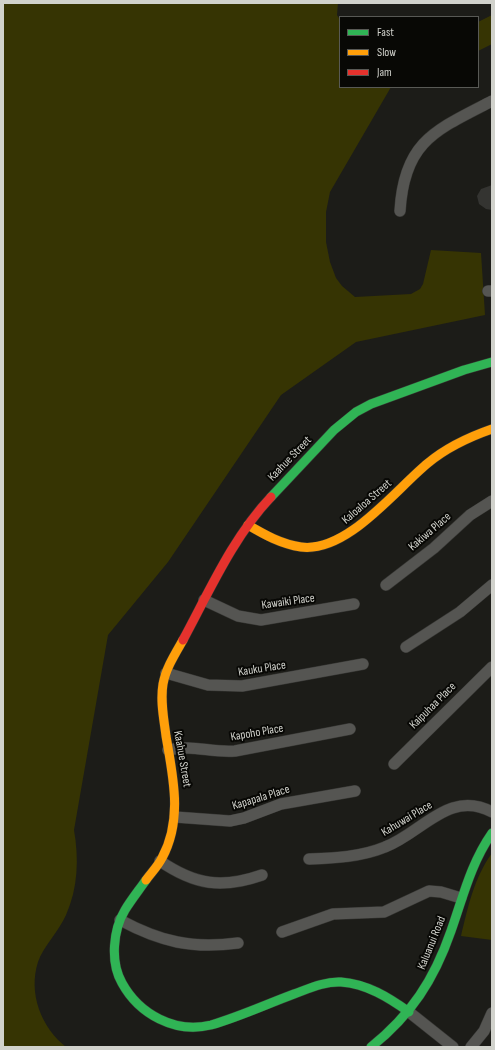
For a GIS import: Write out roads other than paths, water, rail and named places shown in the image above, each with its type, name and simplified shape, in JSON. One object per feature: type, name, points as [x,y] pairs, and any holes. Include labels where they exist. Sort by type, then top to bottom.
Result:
[{"type":"street","points":[[400,211],[403,180],[411,160],[423,143],[445,125],[492,101]]},
{"type":"street","name":"Kaahue Street","points":[[409,1012],[390,998],[371,988],[340,982],[319,985],[210,1026],[189,1028],[167,1024],[156,1020],[138,1007],[125,991],[120,982],[114,951],[116,930],[120,920],[160,861],[170,838],[175,817],[176,795],[162,709],[162,691],[166,673],[204,600],[248,525],[263,505],[334,430],[356,412],[375,403],[464,370],[492,362]]},
{"type":"street","name":"Kaloaloa Street","points":[[248,525],[264,537],[284,544],[310,546],[336,540],[363,524],[439,455],[466,439],[492,429]]},
{"type":"street","name":"Kakiwa Place","points":[[386,585],[434,548],[470,515],[492,501]]},
{"type":"street","points":[[406,647],[460,612],[492,585]]},
{"type":"street","name":"Kawaiki Place","points":[[204,600],[238,616],[262,620],[354,604]]},
{"type":"street","name":"Kauku Place","points":[[166,673],[208,685],[242,686],[363,664]]},
{"type":"street","name":"Kaipuhaa Place","points":[[394,764],[492,667]]},
{"type":"street","name":"Kapoho Place","points":[[168,750],[188,746],[218,751],[235,751],[350,729]]},
{"type":"street","name":"Kapapala Place","points":[[175,817],[230,821],[244,818],[281,804],[355,791]]},
{"type":"street","name":"Kahuwai Place","points":[[309,859],[349,856],[385,847],[408,835],[454,806],[475,805],[492,812]]},
{"type":"street","name":"Kaluanui Road","points":[[371,1047],[384,1038],[409,1012],[440,962],[473,863],[492,833]]},
{"type":"street","points":[[160,861],[185,876],[208,882],[235,882],[262,874]]},
{"type":"street","points":[[282,932],[333,914],[384,912],[429,891],[441,892],[461,898]]},
{"type":"street","points":[[120,920],[148,934],[179,944],[205,946],[238,943]]},
{"type":"street","points":[[409,1012],[454,1047]]},
{"type":"street","points":[[471,1047],[484,1031],[492,1013]]}]
